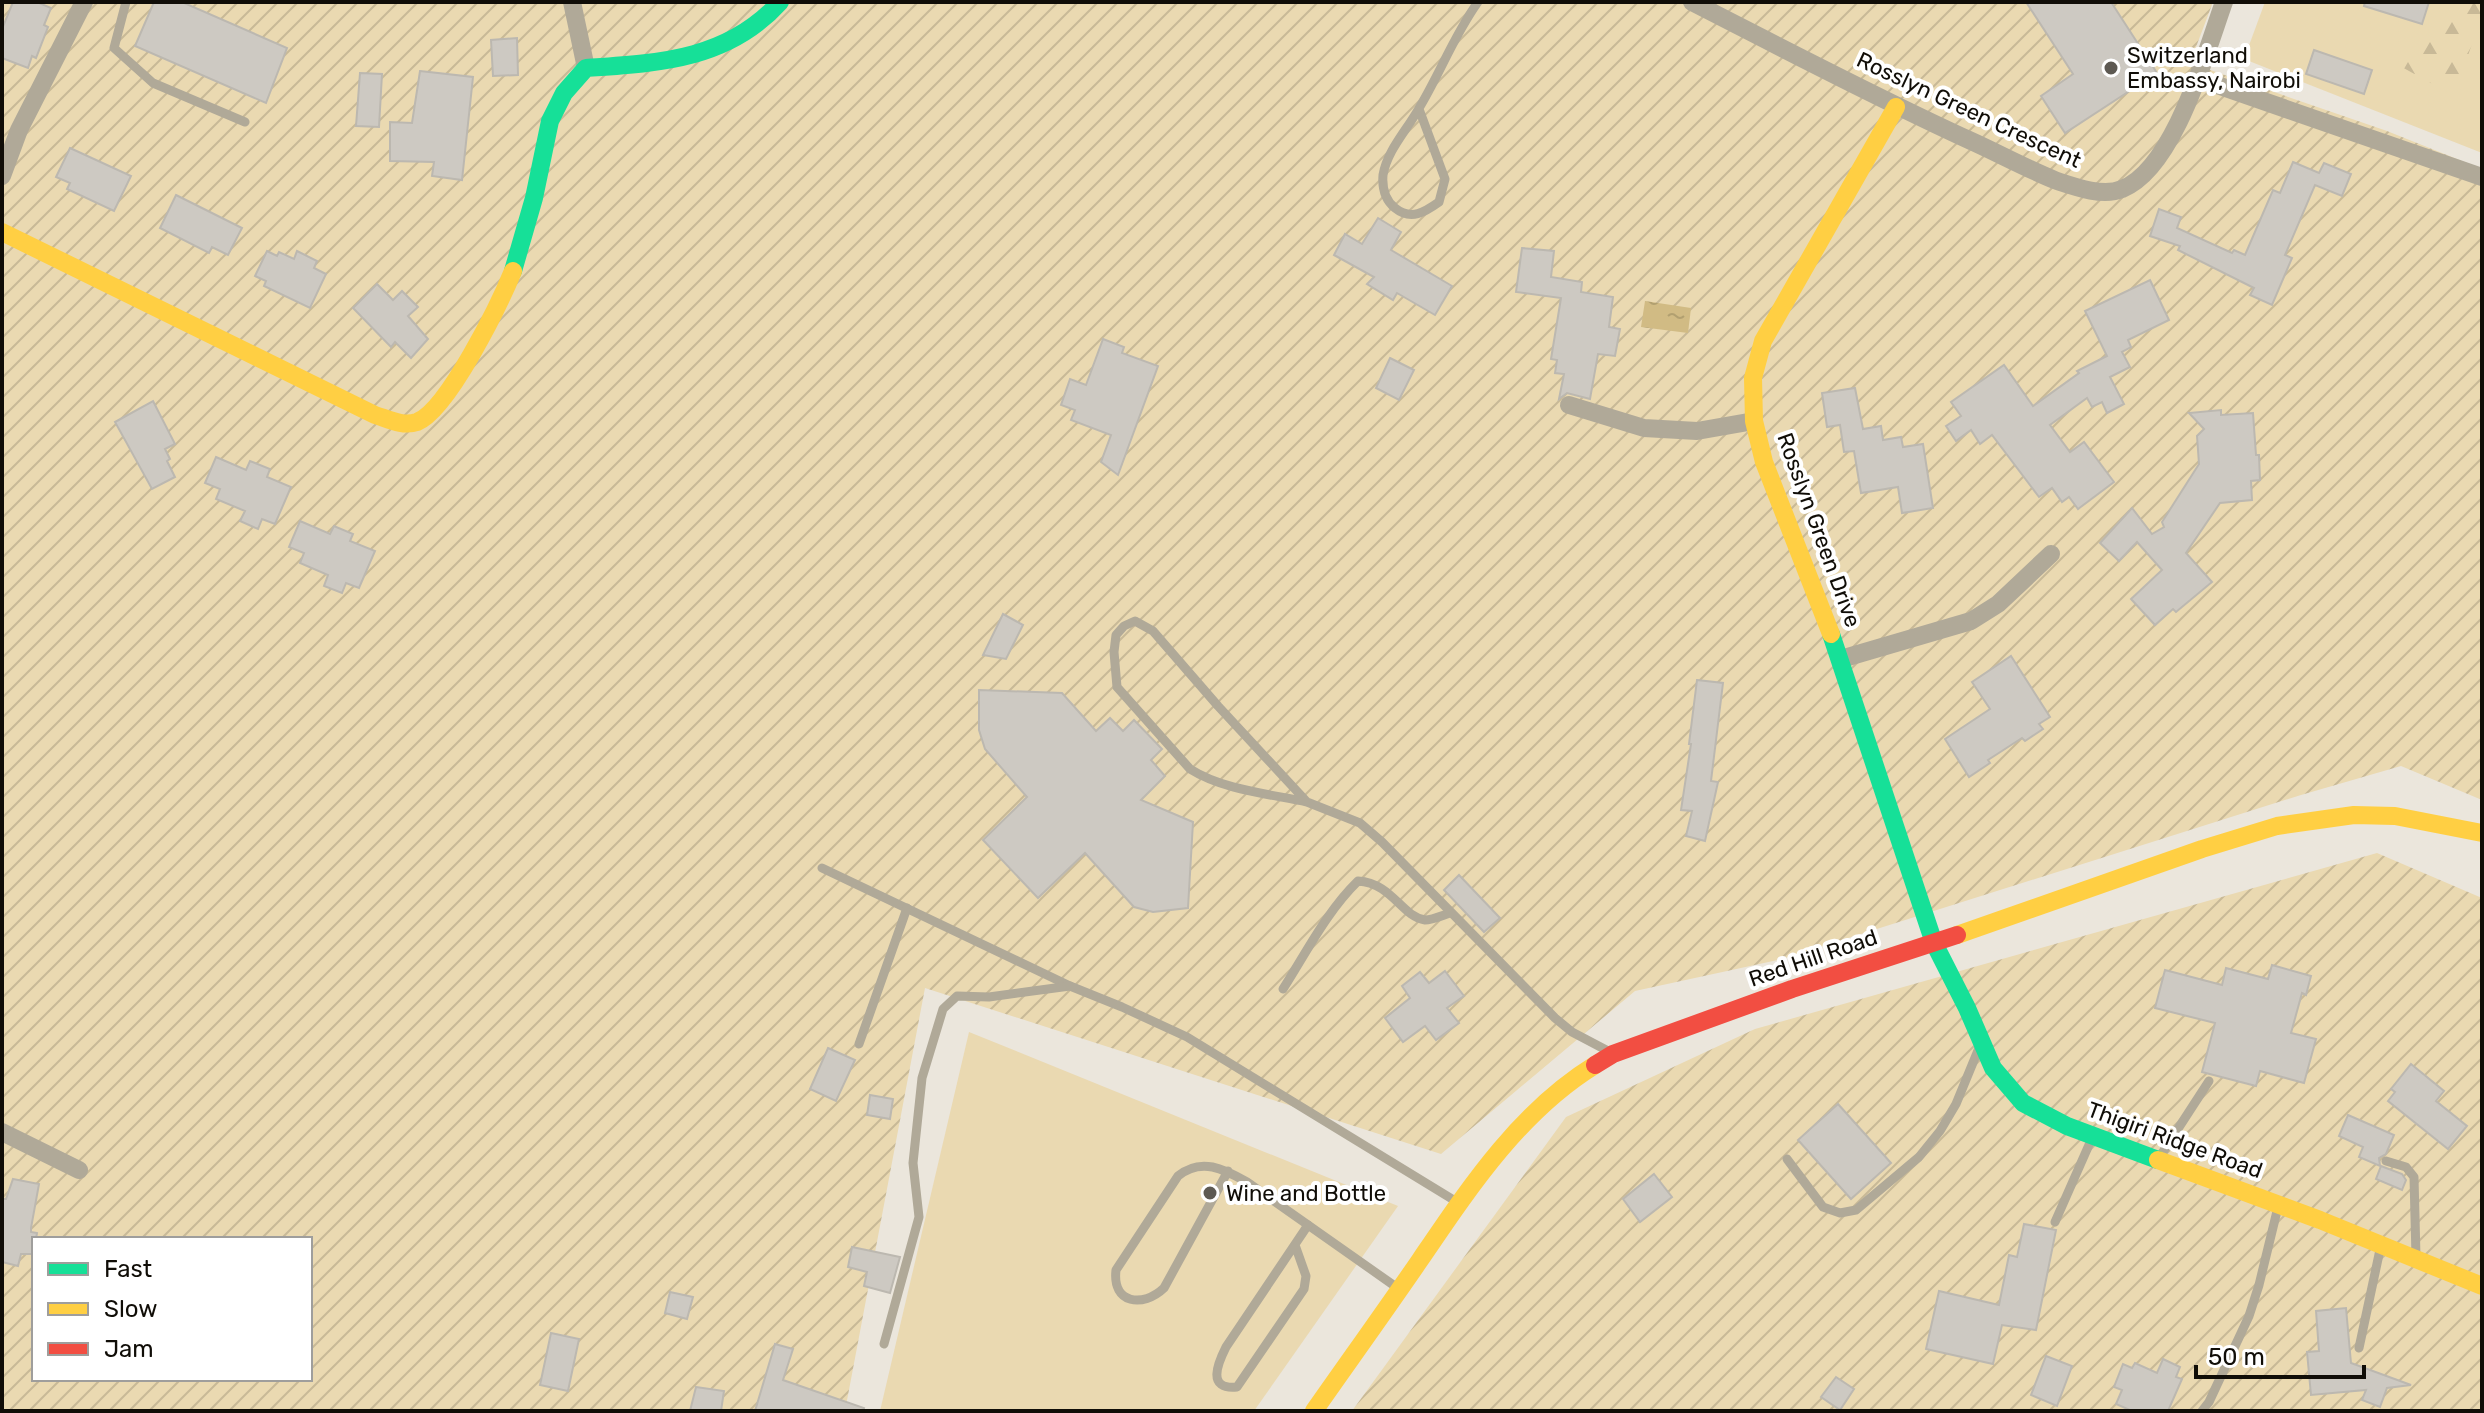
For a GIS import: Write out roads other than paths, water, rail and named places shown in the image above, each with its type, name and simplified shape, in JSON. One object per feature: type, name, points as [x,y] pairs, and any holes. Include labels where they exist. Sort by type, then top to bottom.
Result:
[{"type":"street","points":[[2,176],[19,130],[84,2]]},
{"type":"street","points":[[572,2],[586,68]]},
{"type":"street","points":[[2,232],[375,415],[399,423],[414,423],[426,417],[443,398],[496,312],[520,252],[550,121],[564,93],[586,68],[657,63],[686,57],[747,32],[772,14],[780,2]]},
{"type":"street","name":"Rosslyn Green Crescent","points":[[1692,2],[1896,107],[2057,181],[2103,192],[2121,190],[2143,176],[2170,141],[2224,2]]},
{"type":"street","points":[[2197,78],[2482,177]]},
{"type":"street","name":"Rosslyn Green Drive","points":[[1896,107],[1763,341],[1753,378],[1754,421],[1764,462],[1841,659],[1934,943]]},
{"type":"street","points":[[1569,405],[1644,428],[1697,431],[1754,421]]},
{"type":"street","points":[[1841,659],[1971,621],[1998,604],[2051,554]]},
{"type":"street","name":"Red Hill Road","points":[[1314,1411],[1506,1140],[1587,1068],[1613,1054],[1792,989],[2277,826],[2354,815],[2395,816],[2482,833]]},
{"type":"street","name":"Thigiri Ridge Road","points":[[1934,943],[1993,1068],[2023,1103],[2067,1126],[2279,1204],[2482,1286]]},
{"type":"street","points":[[2,1132],[79,1170]]},
{"type":"lane","points":[[126,2],[114,48],[153,83],[245,122]]},
{"type":"lane","points":[[1419,109],[1445,179],[1439,202],[1420,215],[1401,213],[1389,203],[1383,188],[1384,172],[1458,29],[1478,2]]},
{"type":"lane","points":[[1307,802],[1153,631],[1135,621],[1124,626],[1116,635],[1114,652],[1117,687],[1190,769],[1199,775],[1240,788],[1307,802],[1360,823],[1572,1032],[1613,1054]]},
{"type":"lane","points":[[822,868],[1070,986],[1187,1037],[1459,1203]]},
{"type":"lane","points":[[1283,989],[1318,933],[1358,881],[1373,882],[1416,917],[1428,920],[1450,913]]},
{"type":"lane","points":[[859,1044],[907,908]]},
{"type":"lane","points":[[884,1344],[919,1217],[913,1163],[922,1078],[943,1009],[957,996],[989,997],[1070,986]]},
{"type":"lane","points":[[1787,1159],[1823,1207],[1840,1213],[1856,1210],[1919,1157],[1940,1131],[1956,1104],[1981,1041]]},
{"type":"lane","points":[[2159,1158],[2209,1081]]},
{"type":"lane","points":[[2055,1222],[2094,1135]]},
{"type":"lane","points":[[2386,1161],[2406,1167],[2414,1177],[2416,1260]]},
{"type":"lane","points":[[1228,1171],[1164,1288],[1146,1299],[1130,1299],[1122,1295],[1116,1288],[1116,1270],[1178,1176],[1198,1165],[1228,1171],[1399,1289]]},
{"type":"lane","points":[[2202,1411],[2249,1316],[2279,1204]]},
{"type":"lane","points":[[1295,1245],[1306,1276],[1304,1289],[1237,1387],[1229,1388],[1219,1382],[1216,1366],[1308,1225]]},
{"type":"lane","points":[[2359,1348],[2381,1245]]},
{"type":"water","points":[[1645,301],[1691,308],[1688,333],[1641,327]]},
{"type":"place","name":"Switzerland Embassy, Nairobi","points":[[2111,68]]},
{"type":"place","name":"Wine and Bottle","points":[[1210,1193]]}]
